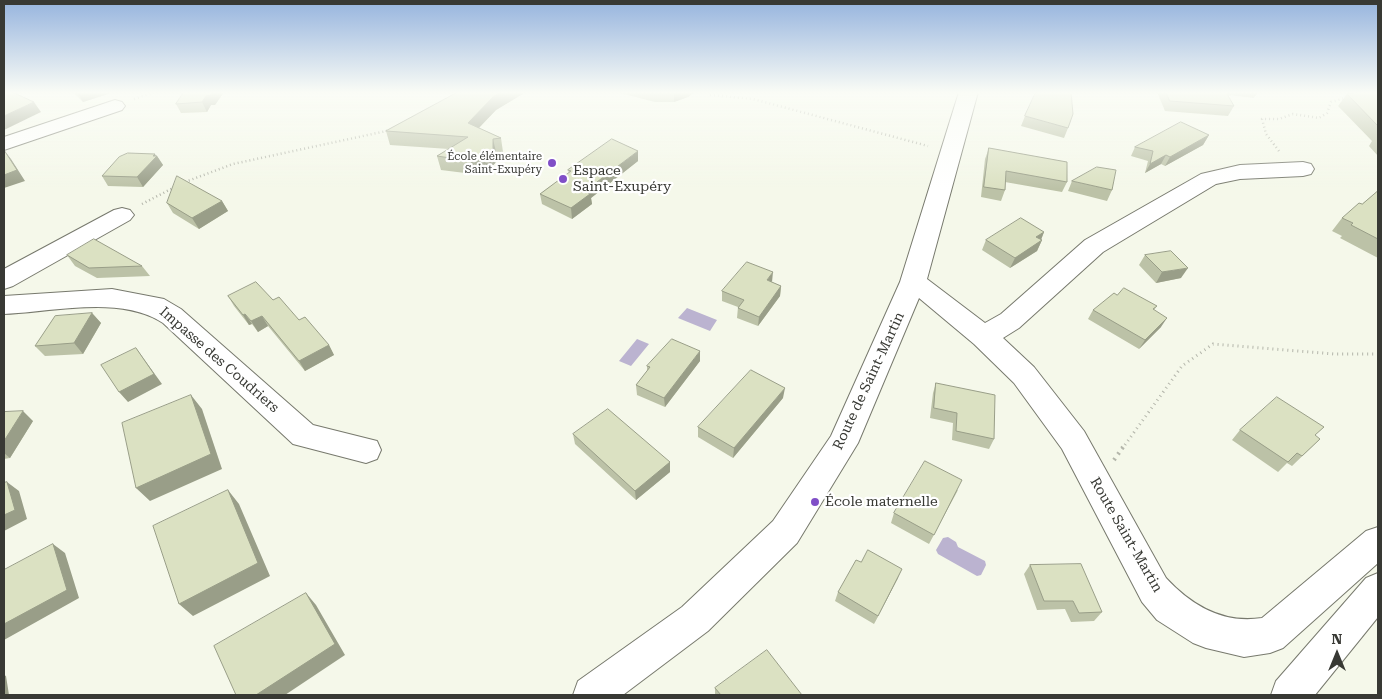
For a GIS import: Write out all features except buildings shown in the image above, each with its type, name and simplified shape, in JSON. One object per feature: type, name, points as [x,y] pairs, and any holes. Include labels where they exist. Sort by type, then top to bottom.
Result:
[{"type":"street","points":[[4,144],[61,125]]},
{"type":"street","name":"Route de Saint-Martin","points":[[592,695],[695,618],[785,532],[843,443],[913,282],[959,125]]},
{"type":"street","points":[[984,337],[1010,321],[1094,246],[1209,179],[1240,172],[1303,169]]},
{"type":"street","points":[[4,280],[122,215]]},
{"type":"street","name":"Route Saint-Martin","points":[[913,282],[925,289],[984,337],[1024,375],[1073,440],[1154,590],[1170,608],[1206,630],[1244,639],[1270,635],[1378,542]]},
{"type":"street","name":"Impasse des Coudriers","points":[[4,305],[112,298],[154,305],[172,316],[304,435],[366,450]]},
{"type":"street","points":[[1290,695],[1378,590]]},
{"type":"path","points":[[843,125],[925,148],[932,144]]},
{"type":"path","points":[[1263,125],[1266,134],[1274,145],[1283,155],[1303,169]]},
{"type":"path","points":[[122,215],[182,183],[233,164],[397,128]]},
{"type":"path","points":[[1089,470],[1111,465],[1182,366],[1214,344],[1334,354],[1378,354]]},
{"type":"shaded area","points":[[687,308],[717,320],[710,331],[678,318]]},
{"type":"shaded area","points":[[637,339],[649,344],[631,366],[619,361]]},
{"type":"shaded area","points":[[948,537],[956,542],[958,547],[985,561],[986,565],[981,575],[977,576],[938,554],[936,550],[943,538]]},
{"type":"place","name":"École élémentaire Saint-Exupéry","points":[[552,163]]},
{"type":"place","name":"Espace Saint-Exupéry","points":[[563,179]]},
{"type":"place","name":"École maternelle","points":[[815,502]]}]
